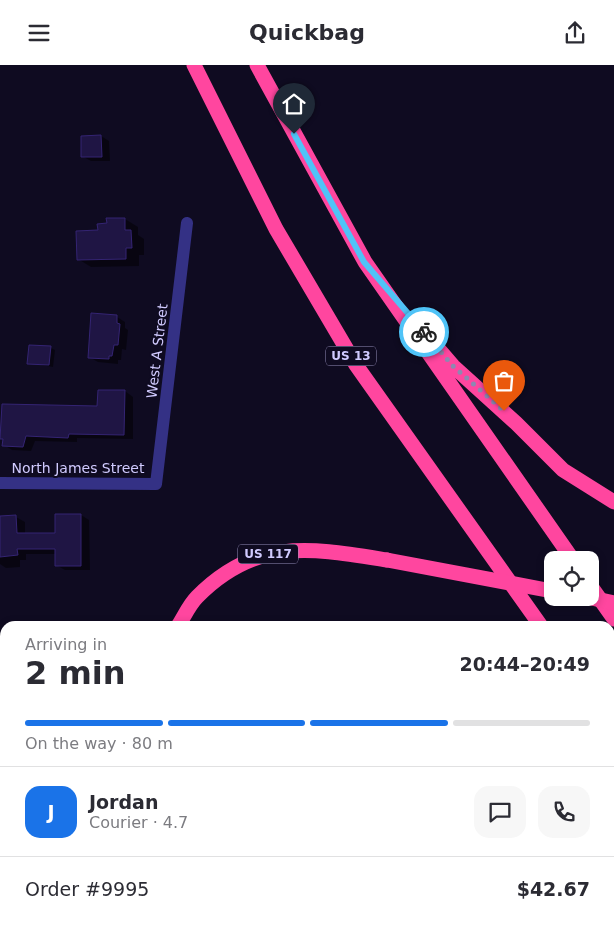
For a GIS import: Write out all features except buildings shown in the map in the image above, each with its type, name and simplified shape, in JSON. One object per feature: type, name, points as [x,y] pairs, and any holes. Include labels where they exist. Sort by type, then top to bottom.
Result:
[{"type":"highway","name":"US 13","points":[[194,65],[276,229],[356,365],[538,621]]},
{"type":"highway","points":[[257,65],[364,262],[567,551]]},
{"type":"highway","points":[[364,262],[453,366],[516,423],[563,470],[614,503]]},
{"type":"highway","name":"US 117","points":[[181,621],[196,599],[224,573],[255,556],[295,550],[341,553],[387,560],[544,589]]},
{"type":"highway","points":[[599,598],[614,619]]},
{"type":"highway","points":[[599,600],[614,603]]},
{"type":"street","name":"West A Street","points":[[156,484],[187,223]]},
{"type":"street","name":"North James Street","points":[[0,483],[156,484]]},
{"type":"way so far","points":[[424,332],[453,366],[504,411]]},
{"type":"route","points":[[294,134],[330,203],[364,262],[424,332]]}]
